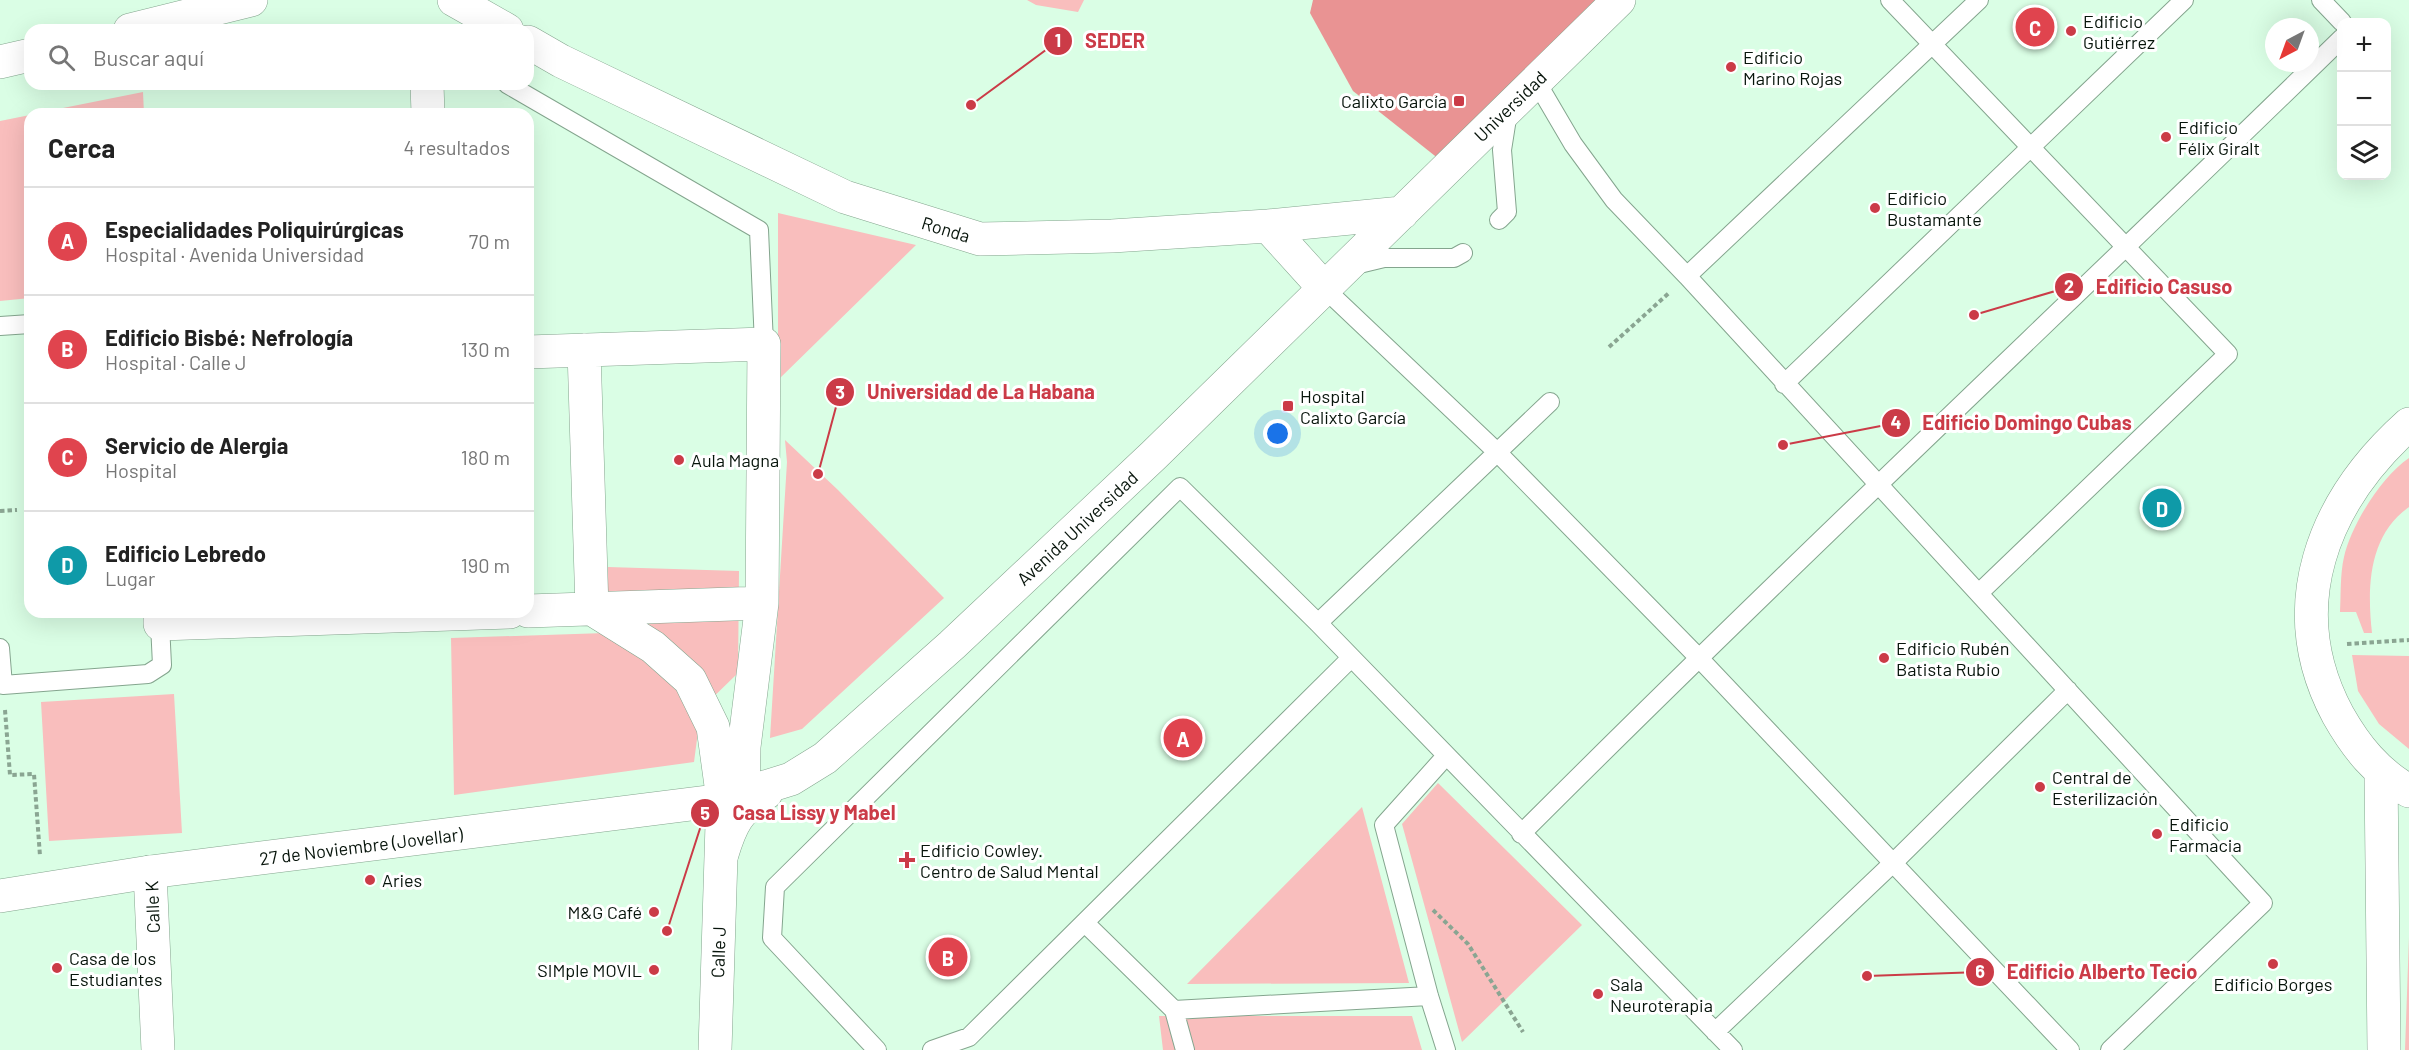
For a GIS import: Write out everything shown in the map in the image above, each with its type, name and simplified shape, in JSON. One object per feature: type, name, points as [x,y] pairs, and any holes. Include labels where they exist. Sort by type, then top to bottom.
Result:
[{"type":"main road","points":[[154,24],[251,0]]},
{"type":"main road","points":[[454,0],[496,24]]},
{"type":"main road","name":"Universidad","points":[[1402,213],[1619,0]]},
{"type":"main road","name":"Ronda","points":[[534,45],[845,197],[980,239],[1112,236],[1268,226],[1402,213]]},
{"type":"main road","points":[[0,62],[24,56]]},
{"type":"main road","points":[[427,90],[428,108]]},
{"type":"main road","name":"Avenida Universidad","points":[[733,798],[791,779],[825,758],[952,645],[1154,455],[1402,213]]},
{"type":"main road","points":[[1268,226],[1294,255],[1336,278]]},
{"type":"main road","points":[[1291,323],[1304,294],[1294,255]]},
{"type":"main road","points":[[534,352],[764,344],[762,603],[744,747],[733,798]]},
{"type":"main road","points":[[584,350],[591,609]]},
{"type":"main road","points":[[2405,425],[2373,459],[2352,487],[2332,521],[2320,554],[2311,620],[2313,646],[2319,670],[2332,703],[2348,733],[2381,773],[2409,791]]},
{"type":"main road","points":[[534,611],[762,603]]},
{"type":"main road","points":[[591,609],[653,647],[690,680],[713,727],[733,798]]},
{"type":"main road","points":[[2381,773],[2384,1050]]},
{"type":"main road","points":[[722,854],[736,816],[744,807],[762,794],[791,779]]},
{"type":"main road","name":"Calle J","points":[[715,1050],[722,854],[733,798]]},
{"type":"main road","name":"27 de Noviembre (Jovellar)","points":[[0,896],[150,872],[733,798]]},
{"type":"main road","name":"Calle K","points":[[150,872],[158,1050]]},
{"type":"lane","points":[[1890,0],[2228,354],[1978,593]]},
{"type":"lane","points":[[1687,276],[1979,0]]},
{"type":"lane","points":[[1784,384],[2184,0]]},
{"type":"lane","points":[[2321,0],[2338,18]]},
{"type":"lane","points":[[1521,834],[1698,657],[2126,249],[2337,43]]},
{"type":"lane","points":[[1536,81],[1573,144],[1614,200],[1687,276],[2263,903],[2110,1050]]},
{"type":"lane","points":[[517,90],[759,230],[764,344]]},
{"type":"lane","points":[[1499,220],[1507,212],[1502,150],[1509,108]]},
{"type":"lane","points":[[1463,253],[1454,258],[1384,258],[1336,278],[1497,452],[1698,657],[2070,1050]]},
{"type":"lane","points":[[0,326],[24,324]]},
{"type":"lane","points":[[1318,623],[1550,402]]},
{"type":"lane","points":[[877,1050],[772,938],[776,886],[1180,487],[1318,623],[1445,757],[1733,1050]]},
{"type":"lane","points":[[0,648],[3,685],[148,674],[162,665],[160,618]]},
{"type":"lane","points":[[932,1050],[969,1037],[1350,659]]},
{"type":"lane","points":[[1715,1032],[1894,862],[2068,690]]},
{"type":"lane","points":[[1445,757],[1384,825],[1429,996],[1446,1050]]},
{"type":"lane","points":[[1085,923],[1174,1010],[1185,1050]]},
{"type":"lane","points":[[1174,1010],[1429,996]]},
{"type":"path","points":[[1609,347],[1687,276]]},
{"type":"path","points":[[0,511],[17,510]]},
{"type":"path","points":[[2313,646],[2409,640]]},
{"type":"path","points":[[3,685],[10,776],[34,774],[42,889]]},
{"type":"path","points":[[1397,877],[1468,944],[1523,1032]]},
{"type":"shaded area","points":[[1027,0],[1084,0],[1078,12],[1036,5]]},
{"type":"shaded area","points":[[1313,0],[1619,0],[1449,167],[1353,91],[1310,13]]},
{"type":"shaded area","points":[[143,92],[144,108],[63,108]]},
{"type":"shaded area","points":[[24,116],[24,299],[0,301],[0,121]]},
{"type":"shaded area","points":[[778,213],[916,245],[778,380]]},
{"type":"shaded area","points":[[785,440],[838,490],[944,598],[802,729],[770,738],[787,462]]},
{"type":"shaded area","points":[[2409,458],[2409,507],[2395,519],[2378,548],[2371,581],[2372,633],[2364,633],[2356,612],[2340,612],[2344,557],[2353,531],[2369,502],[2388,477]]},
{"type":"shaded area","points":[[608,567],[739,571],[738,673],[701,709],[694,762],[454,795],[451,638],[605,633]]},
{"type":"shaded area","points":[[2352,655],[2409,656],[2409,749],[2379,724],[2358,691]]},
{"type":"shaded area","points":[[174,694],[182,833],[49,841],[41,702]]},
{"type":"shaded area","points":[[1438,783],[1582,925],[1462,1042],[1402,824]]},
{"type":"shaded area","points":[[1362,807],[1409,983],[1187,984]]},
{"type":"shaded area","points":[[2409,937],[2409,1050],[2405,1050]]},
{"type":"shaded area","points":[[1159,1016],[1412,1016],[1422,1050],[1163,1050]]},
{"type":"place","name":"Servicio de Alergia","points":[[2035,27]]},
{"type":"place","name":"Edificio Gutiérrez","points":[[2071,31]]},
{"type":"place","name":"Edificio Marino Rojas","points":[[1731,67]]},
{"type":"place","name":"Calixto García","points":[[1459,101]]},
{"type":"place","name":"SEDER","points":[[971,105]]},
{"type":"place","name":"Edificio Félix Giralt","points":[[2166,137]]},
{"type":"place","name":"Edificio Bustamante","points":[[1875,208]]},
{"type":"place","name":"Edificio Casuso","points":[[1974,315]]},
{"type":"place","name":"Hospital Calixto García","points":[[1288,406]]},
{"type":"place","name":"Edificio Domingo Cubas","points":[[1783,445]]},
{"type":"place","name":"Aula Magna","points":[[679,460]]},
{"type":"place","name":"Universidad de La Habana","points":[[818,474]]},
{"type":"place","name":"Edificio Lebredo","points":[[2162,508]]},
{"type":"place","name":"Edificio Rubén Batista Rubio","points":[[1884,658]]},
{"type":"place","name":"Especialidades Poliquirúrgicas","points":[[1183,738]]},
{"type":"place","name":"Central de Esterilización","points":[[2040,787]]},
{"type":"place","name":"Edificio Farmacia","points":[[2157,834]]},
{"type":"place","name":"Edificio Cowley. Centro de Salud Mental","points":[[907,860]]},
{"type":"place","name":"Aries","points":[[370,880]]},
{"type":"place","name":"M&G Café","points":[[654,912]]},
{"type":"place","name":"Casa Lissy y Mabel","points":[[667,931]]},
{"type":"place","name":"Edificio Bisbé: Nefrología","points":[[948,957]]},
{"type":"place","name":"Edificio Borges","points":[[2273,964]]},
{"type":"place","name":"Casa de los Estudiantes","points":[[57,968]]},
{"type":"place","name":"SIMple MOVIL","points":[[654,970]]},
{"type":"place","name":"Edificio Alberto Tecio","points":[[1867,976]]},
{"type":"place","name":"Sala Neuroterapia","points":[[1598,994]]}]
